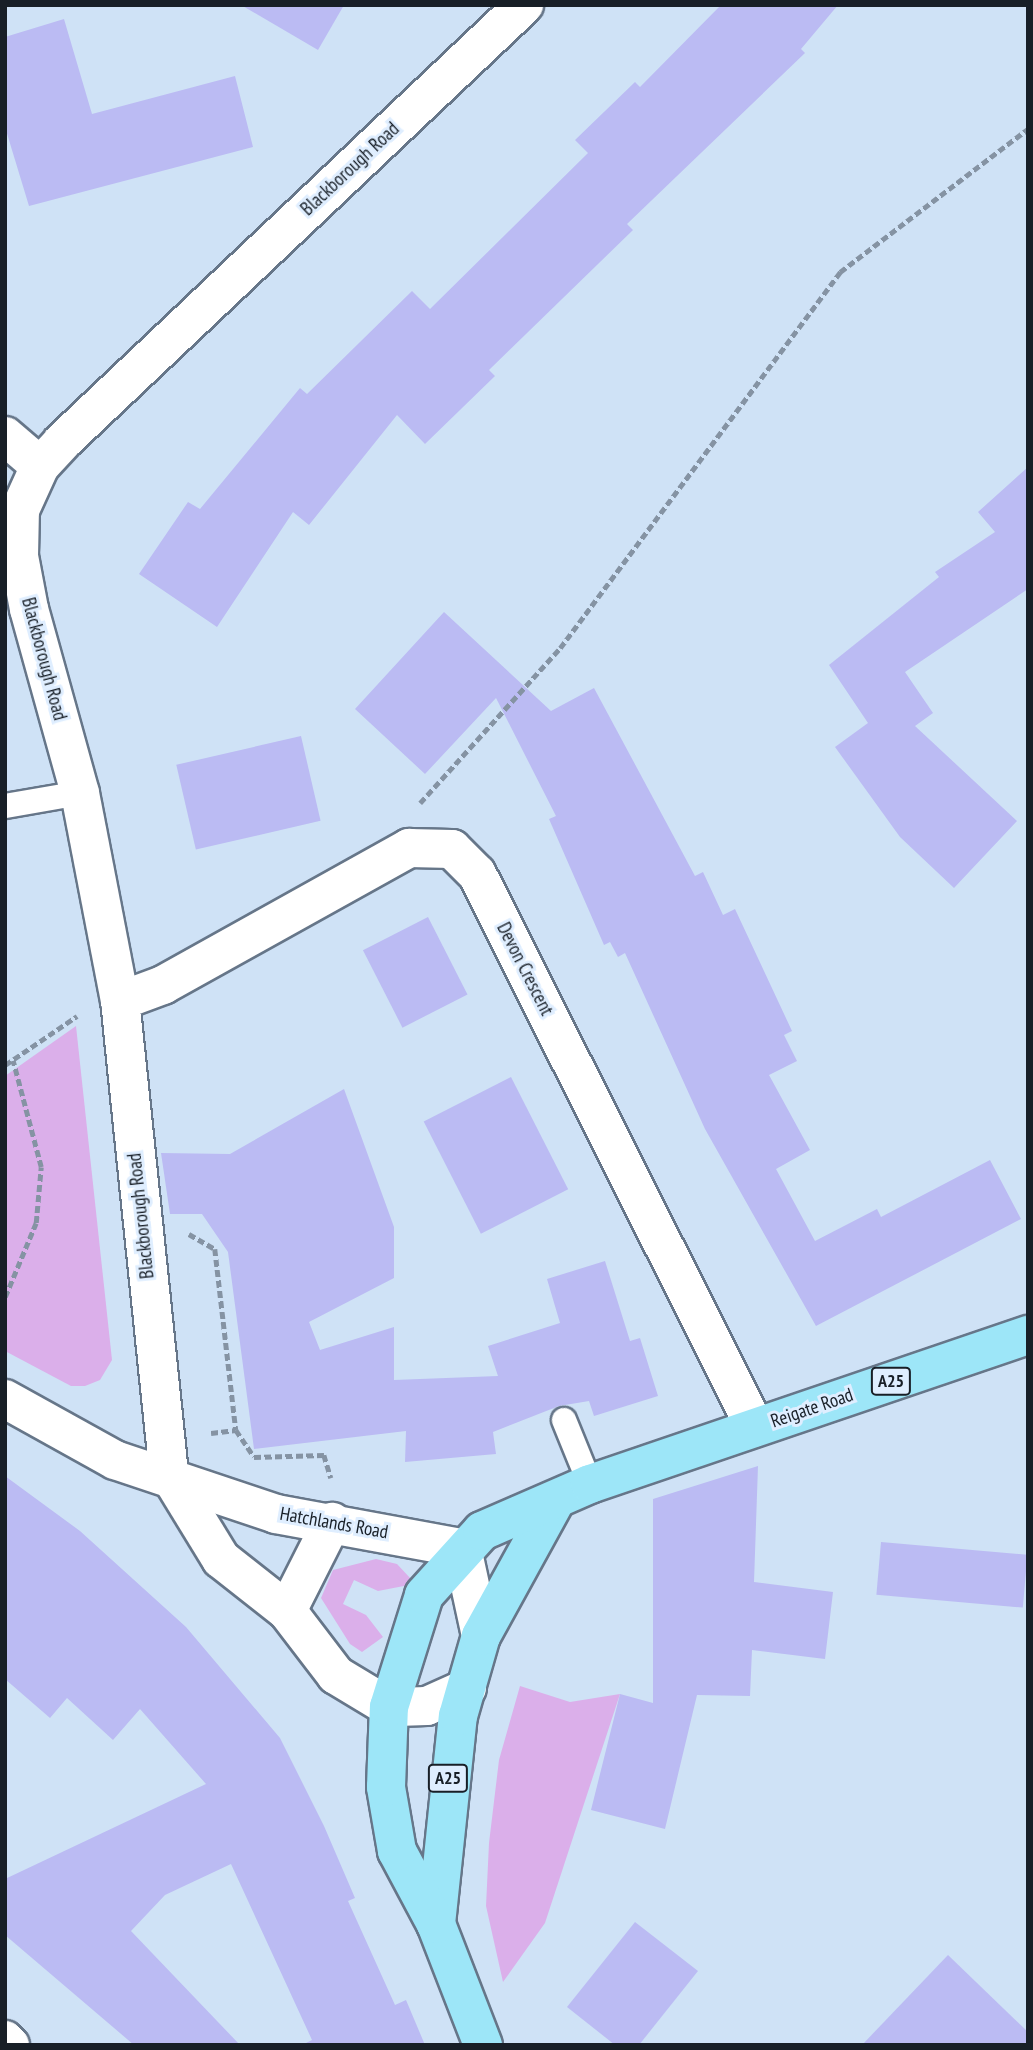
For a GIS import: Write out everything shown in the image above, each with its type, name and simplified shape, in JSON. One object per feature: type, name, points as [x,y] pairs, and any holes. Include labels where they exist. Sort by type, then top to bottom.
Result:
[{"type":"main road","name":"Blackborough Road","points":[[169,1474],[120,1001],[80,793],[17,615],[19,510],[40,466],[524,5]]},
{"type":"main road","points":[[5,436],[40,466]]},
{"type":"main road","points":[[120,1001],[163,985],[410,848]]},
{"type":"main road","name":"Devon Crescent","points":[[410,848],[453,849],[477,874],[755,1427]]},
{"type":"main road","name":"Reigate Road","points":[[755,1427],[1028,1335]]},
{"type":"main road","name":"Hatchlands Road","points":[[5,1399],[115,1460],[169,1474],[276,1514],[332,1522],[462,1549]]},
{"type":"main road","name":"A25","points":[[483,2045],[436,1924],[397,1852],[386,1787],[389,1707],[424,1595],[462,1549],[482,1531],[555,1503],[590,1484],[755,1427]]},
{"type":"main road","points":[[169,1474],[221,1559],[287,1611],[336,1675],[389,1707],[427,1706],[467,1688]]},
{"type":"main road","name":"A25","points":[[436,1924],[448,1772],[481,1636],[555,1503]]},
{"type":"main road","points":[[287,1611],[332,1522]]},
{"type":"main road","points":[[462,1549],[481,1636]]},
{"type":"main road","points":[[5,2040],[10,2045]]},
{"type":"lane","points":[[5,806],[80,793]]},
{"type":"lane","points":[[564,1420],[590,1484]]},
{"type":"path","points":[[410,848],[417,806],[560,648],[840,272],[1028,129]]},
{"type":"path","points":[[5,1065],[74,1017]]},
{"type":"path","points":[[5,1297],[36,1223],[41,1167],[13,1061]]},
{"type":"path","points":[[215,1250],[236,1430],[254,1457],[324,1455],[331,1479]]},
{"type":"path","points":[[211,1433],[236,1430]]},
{"type":"shaded area","points":[[76,1026],[112,1360],[100,1380],[85,1386],[71,1386],[5,1351],[5,1076]]},
{"type":"shaded area","points":[[376,1559],[397,1564],[411,1579],[409,1585],[378,1591],[354,1580],[343,1604],[366,1615],[383,1637],[362,1652],[350,1644],[321,1598],[333,1570]]},
{"type":"shaded area","points":[[520,1686],[570,1702],[620,1694],[545,1923],[503,1982],[486,1906],[489,1843],[499,1760]]},
{"type":"building","points":[[241,5],[344,5],[318,50]]},
{"type":"building","points":[[721,5],[838,5],[801,49],[805,53],[627,224],[633,230],[489,370],[495,376],[425,444],[397,415],[309,525],[293,512],[217,627],[139,574],[188,502],[200,509],[300,388],[307,394],[412,291],[430,309],[588,153],[575,140],[635,82],[640,87]]},
{"type":"building","points":[[64,19],[92,114],[235,76],[253,147],[29,206],[5,127],[5,37]]},
{"type":"building","points":[[1028,467],[1028,589],[905,672],[933,713],[915,726],[1017,821],[954,888],[900,837],[835,747],[868,723],[829,665],[939,577],[935,572],[995,532],[978,512]]},
{"type":"building","points":[[444,612],[551,711],[594,688],[695,876],[703,872],[723,915],[735,909],[792,1031],[784,1035],[797,1061],[769,1075],[810,1150],[776,1169],[815,1241],[877,1209],[881,1217],[990,1160],[1021,1219],[816,1326],[705,1129],[625,953],[618,957],[610,942],[604,945],[549,819],[556,816],[496,698],[425,774],[355,709]]},
{"type":"building","points":[[301,736],[321,821],[196,850],[176,765]]},
{"type":"building","points":[[428,917],[467,995],[402,1028],[363,950]]},
{"type":"building","points":[[511,1077],[568,1189],[481,1234],[424,1121]]},
{"type":"building","points":[[344,1089],[394,1227],[394,1278],[309,1322],[320,1350],[394,1327],[394,1380],[498,1376],[488,1346],[560,1323],[547,1279],[605,1261],[630,1341],[640,1338],[658,1396],[594,1416],[589,1401],[559,1406],[493,1432],[496,1454],[405,1462],[406,1431],[254,1449],[228,1252],[202,1214],[170,1214],[161,1153],[230,1154]]},
{"type":"building","points":[[758,1466],[754,1582],[833,1592],[825,1659],[752,1650],[750,1696],[697,1695],[665,1829],[591,1810],[620,1694],[653,1703],[653,1499]]},
{"type":"building","points":[[5,1476],[80,1531],[186,1627],[280,1738],[324,1826],[355,1898],[348,1901],[395,2005],[406,2000],[425,2045],[302,2045],[312,2040],[231,1864],[165,1895],[131,1931],[240,2045],[134,2045],[5,1935],[5,1879],[206,1784],[140,1709],[113,1740],[67,1698],[50,1718],[5,1679]]},
{"type":"building","points":[[881,1542],[1027,1555],[1023,1608],[876,1595]]},
{"type":"building","points":[[635,1922],[698,1971],[639,2045],[615,2045],[567,2007]]},
{"type":"building","points":[[948,1955],[1028,2032],[1028,2045],[862,2045]]}]
